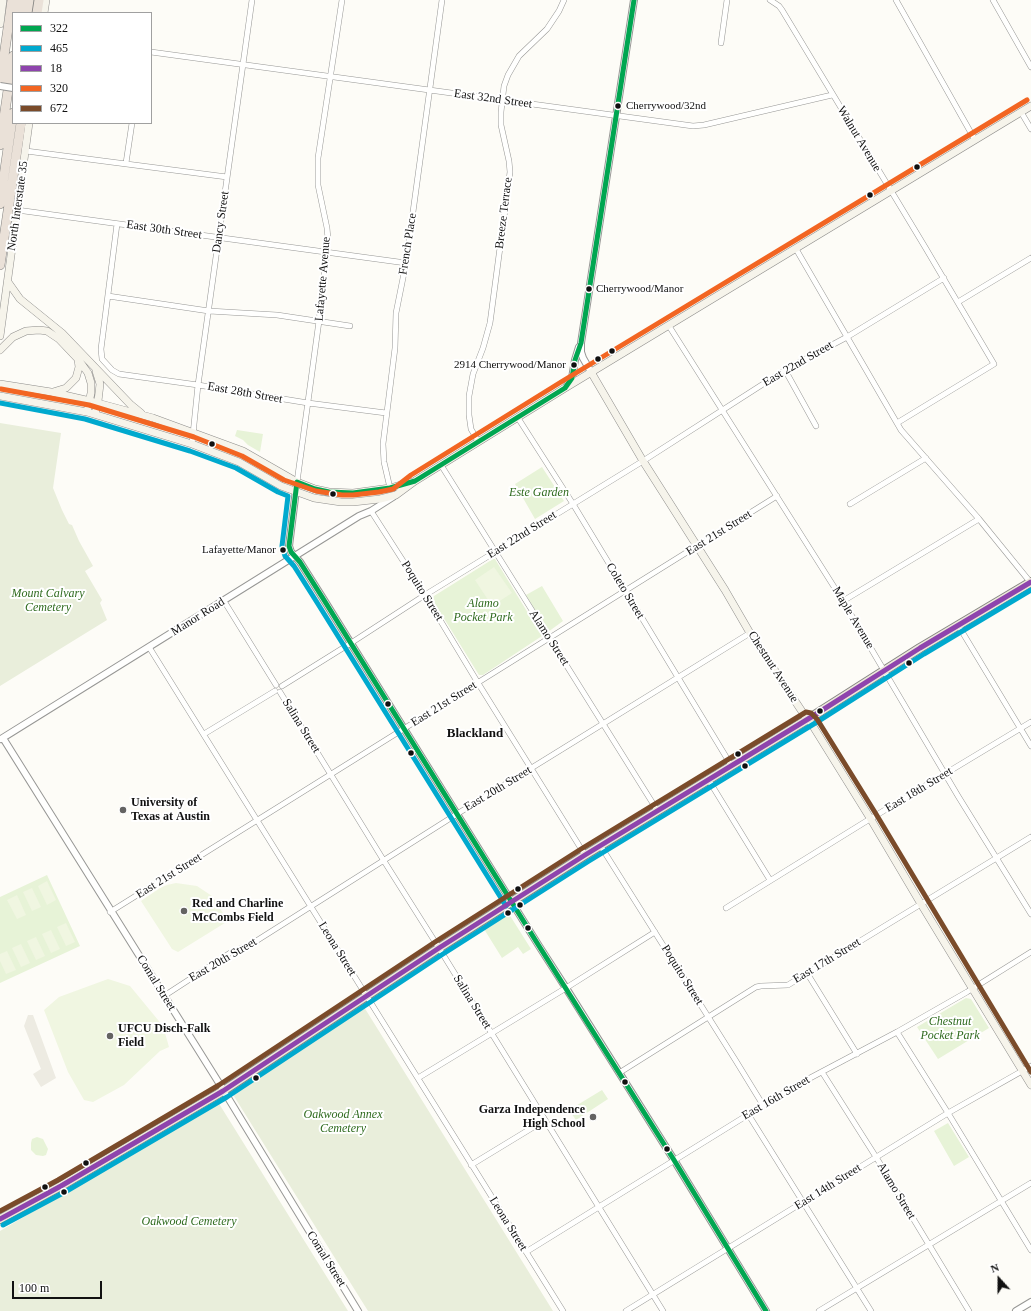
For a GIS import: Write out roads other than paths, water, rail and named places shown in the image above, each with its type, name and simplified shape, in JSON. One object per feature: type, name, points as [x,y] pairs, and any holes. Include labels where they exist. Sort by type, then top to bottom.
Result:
[{"type":"highway","points":[[0,85],[12,0]]},
{"type":"highway","points":[[19,12],[21,0]]},
{"type":"highway","points":[[27,12],[29,0]]},
{"type":"highway","points":[[37,12],[39,0]]},
{"type":"highway","points":[[0,145],[12,63]]},
{"type":"highway","points":[[0,204],[12,120]]},
{"type":"highway","points":[[0,265],[21,124]]},
{"type":"main road","points":[[0,24],[4,0]]},
{"type":"main road","points":[[44,12],[46,0]]},
{"type":"main road","points":[[0,396],[87,412],[192,444],[239,462],[281,486],[314,498],[341,502],[369,501],[396,495],[415,481],[441,466],[478,441],[1031,106]]},
{"type":"main road","name":"North Interstate 35","points":[[0,336],[29,124]]},
{"type":"main road","points":[[8,282],[20,299],[62,333],[137,411],[152,418]]},
{"type":"main road","points":[[0,350],[13,337],[26,331],[47,331],[59,339],[78,359],[88,373],[91,384],[90,401],[87,412]]},
{"type":"main road","points":[[51,392],[66,387],[76,378],[79,367],[78,359]]},
{"type":"main road","points":[[94,367],[100,384],[98,403],[94,414]]},
{"type":"main road","name":"Chestnut Avenue","points":[[591,372],[643,461],[750,633],[815,729],[870,818],[1031,1085]]},
{"type":"main road","points":[[0,384],[51,392],[152,418],[243,451],[297,482],[315,489],[341,493],[366,492],[390,488],[415,481]]},
{"type":"main road","points":[[0,1219],[61,1186],[223,1091],[439,948],[584,855],[807,719],[884,670],[1031,582]]},
{"type":"street","name":"Dancy Street","points":[[192,444],[198,384],[252,0]]},
{"type":"street","name":"Lafayette Avenue","points":[[342,0],[318,158],[317,172],[327,228],[327,252],[289,546],[290,552],[300,562],[405,729],[674,1160],[766,1311]]},
{"type":"street","name":"French Place","points":[[390,488],[384,462],[383,444],[395,348],[396,313],[406,263],[442,0]]},
{"type":"street","name":"Breeze Terrace","points":[[478,441],[471,429],[468,396],[473,374],[483,348],[490,323],[510,172],[501,125],[502,100],[508,75],[519,56],[525,48],[547,29],[564,0]]},
{"type":"street","points":[[591,372],[583,358],[581,343],[634,0]]},
{"type":"street","points":[[721,43],[727,0]]},
{"type":"street","name":"Walnut Avenue","points":[[770,0],[782,10],[944,278],[994,364],[897,423]]},
{"type":"street","points":[[896,0],[975,140]]},
{"type":"street","points":[[993,0],[1031,67]]},
{"type":"street","name":"East 32nd Street","points":[[152,52],[699,126],[832,95]]},
{"type":"street","points":[[0,85],[12,88]]},
{"type":"street","points":[[1021,112],[1031,128]]},
{"type":"street","points":[[126,163],[132,124]]},
{"type":"street","points":[[26,151],[227,177]]},
{"type":"street","name":"East 30th Street","points":[[17,210],[406,263]]},
{"type":"street","points":[[117,224],[108,296],[209,311],[277,315],[350,326]]},
{"type":"street","points":[[796,249],[897,423],[1031,582]]},
{"type":"street","points":[[958,302],[1031,258]]},
{"type":"street","name":"East 22nd Street","points":[[279,685],[351,643],[425,595],[643,461],[785,370],[847,336],[944,278]]},
{"type":"street","name":"East 28th Street","points":[[108,296],[101,349],[102,359],[107,366],[119,374],[198,384],[308,403],[386,414]]},
{"type":"street","name":"Maple Avenue","points":[[669,326],[843,601],[945,774],[1031,914]]},
{"type":"street","points":[[565,388],[572,378],[575,360],[581,343]]},
{"type":"street","points":[[785,370],[816,426]]},
{"type":"street","name":"Coleto Street","points":[[518,418],[573,504],[731,765]]},
{"type":"street","points":[[850,504],[926,458]]},
{"type":"street","name":"Alamo Street","points":[[441,466],[657,810]]},
{"type":"street","name":"Manor Road","points":[[2,739],[359,516],[371,511],[396,495]]},
{"type":"street","name":"East 21st Street","points":[[110,912],[332,775],[777,496]]},
{"type":"street","name":"Poquito Street","points":[[371,511],[425,595],[584,855]]},
{"type":"street","points":[[843,601],[979,519]]},
{"type":"street","name":"Salina Street","points":[[224,601],[279,685]]},
{"type":"street","points":[[958,625],[1031,746]]},
{"type":"street","name":"East 20th Street","points":[[164,996],[230,953],[253,943],[457,814],[750,633]]},
{"type":"street","name":"Leona Street","points":[[149,647],[563,1311]]},
{"type":"street","points":[[204,734],[274,691],[274,687],[279,685],[282,689],[278,693],[274,691]]},
{"type":"street","name":"Salina Street","points":[[280,692],[663,1311]]},
{"type":"street","name":"East 18th Street","points":[[726,908],[870,818],[1031,722]]},
{"type":"street","name":"Comal Street","points":[[2,739],[164,996],[358,1311]]},
{"type":"street","points":[[708,779],[770,880]]},
{"type":"street","name":"East 17th Street","points":[[619,1073],[756,987],[788,985],[1031,837]]},
{"type":"street","name":"Poquito Street","points":[[600,845],[709,1017],[762,1105]]},
{"type":"street","points":[[418,1078],[492,1034],[655,932]]},
{"type":"street","name":"East 16th Street","points":[[526,1252],[762,1105],[897,1032],[1031,952]]},
{"type":"street","points":[[807,973],[857,1054]]},
{"type":"street","points":[[897,1032],[1031,1250]]},
{"type":"street","name":"East 14th Street","points":[[626,1311],[948,1113],[1031,1066]]},
{"type":"street","name":"Alamo Street","points":[[822,1072],[876,1157],[969,1311]]},
{"type":"street","points":[[748,1114],[871,1311]]},
{"type":"street","points":[[471,1164],[545,1120]]},
{"type":"street","points":[[819,1311],[1031,1183]]},
{"type":"street","points":[[1016,1311],[1031,1302]]},
{"type":"place","name":"Cherrywood/32nd","points":[[618,106]]},
{"type":"place","name":"Cherrywood/Manor","points":[[589,289]]},
{"type":"place","name":"2914 Cherrywood/Manor","points":[[574,365]]},
{"type":"place","name":"Lafayette/Manor","points":[[283,550]]},
{"type":"place","name":"University of Texas at Austin","points":[[123,810]]},
{"type":"place","name":"Red and Charline McCombs Field","points":[[184,911]]},
{"type":"place","name":"UFCU Disch-Falk Field","points":[[110,1036]]},
{"type":"place","name":"Garza Independence High School","points":[[593,1117]]},
{"type":"district","name":"Blackland","points":[[475,734]]},
{"type":"park label","name":"Este Garden","points":[[539,493]]},
{"type":"park label","name":"Mount Calvary Cemetery","points":[[48,601]]},
{"type":"park label","name":"Alamo Pocket Park","points":[[483,611]]},
{"type":"park label","name":"Chestnut Pocket Park","points":[[950,1029]]},
{"type":"park label","name":"Oakwood Annex Cemetery","points":[[343,1122]]},
{"type":"park label","name":"Oakwood Cemetery","points":[[189,1222]]}]
